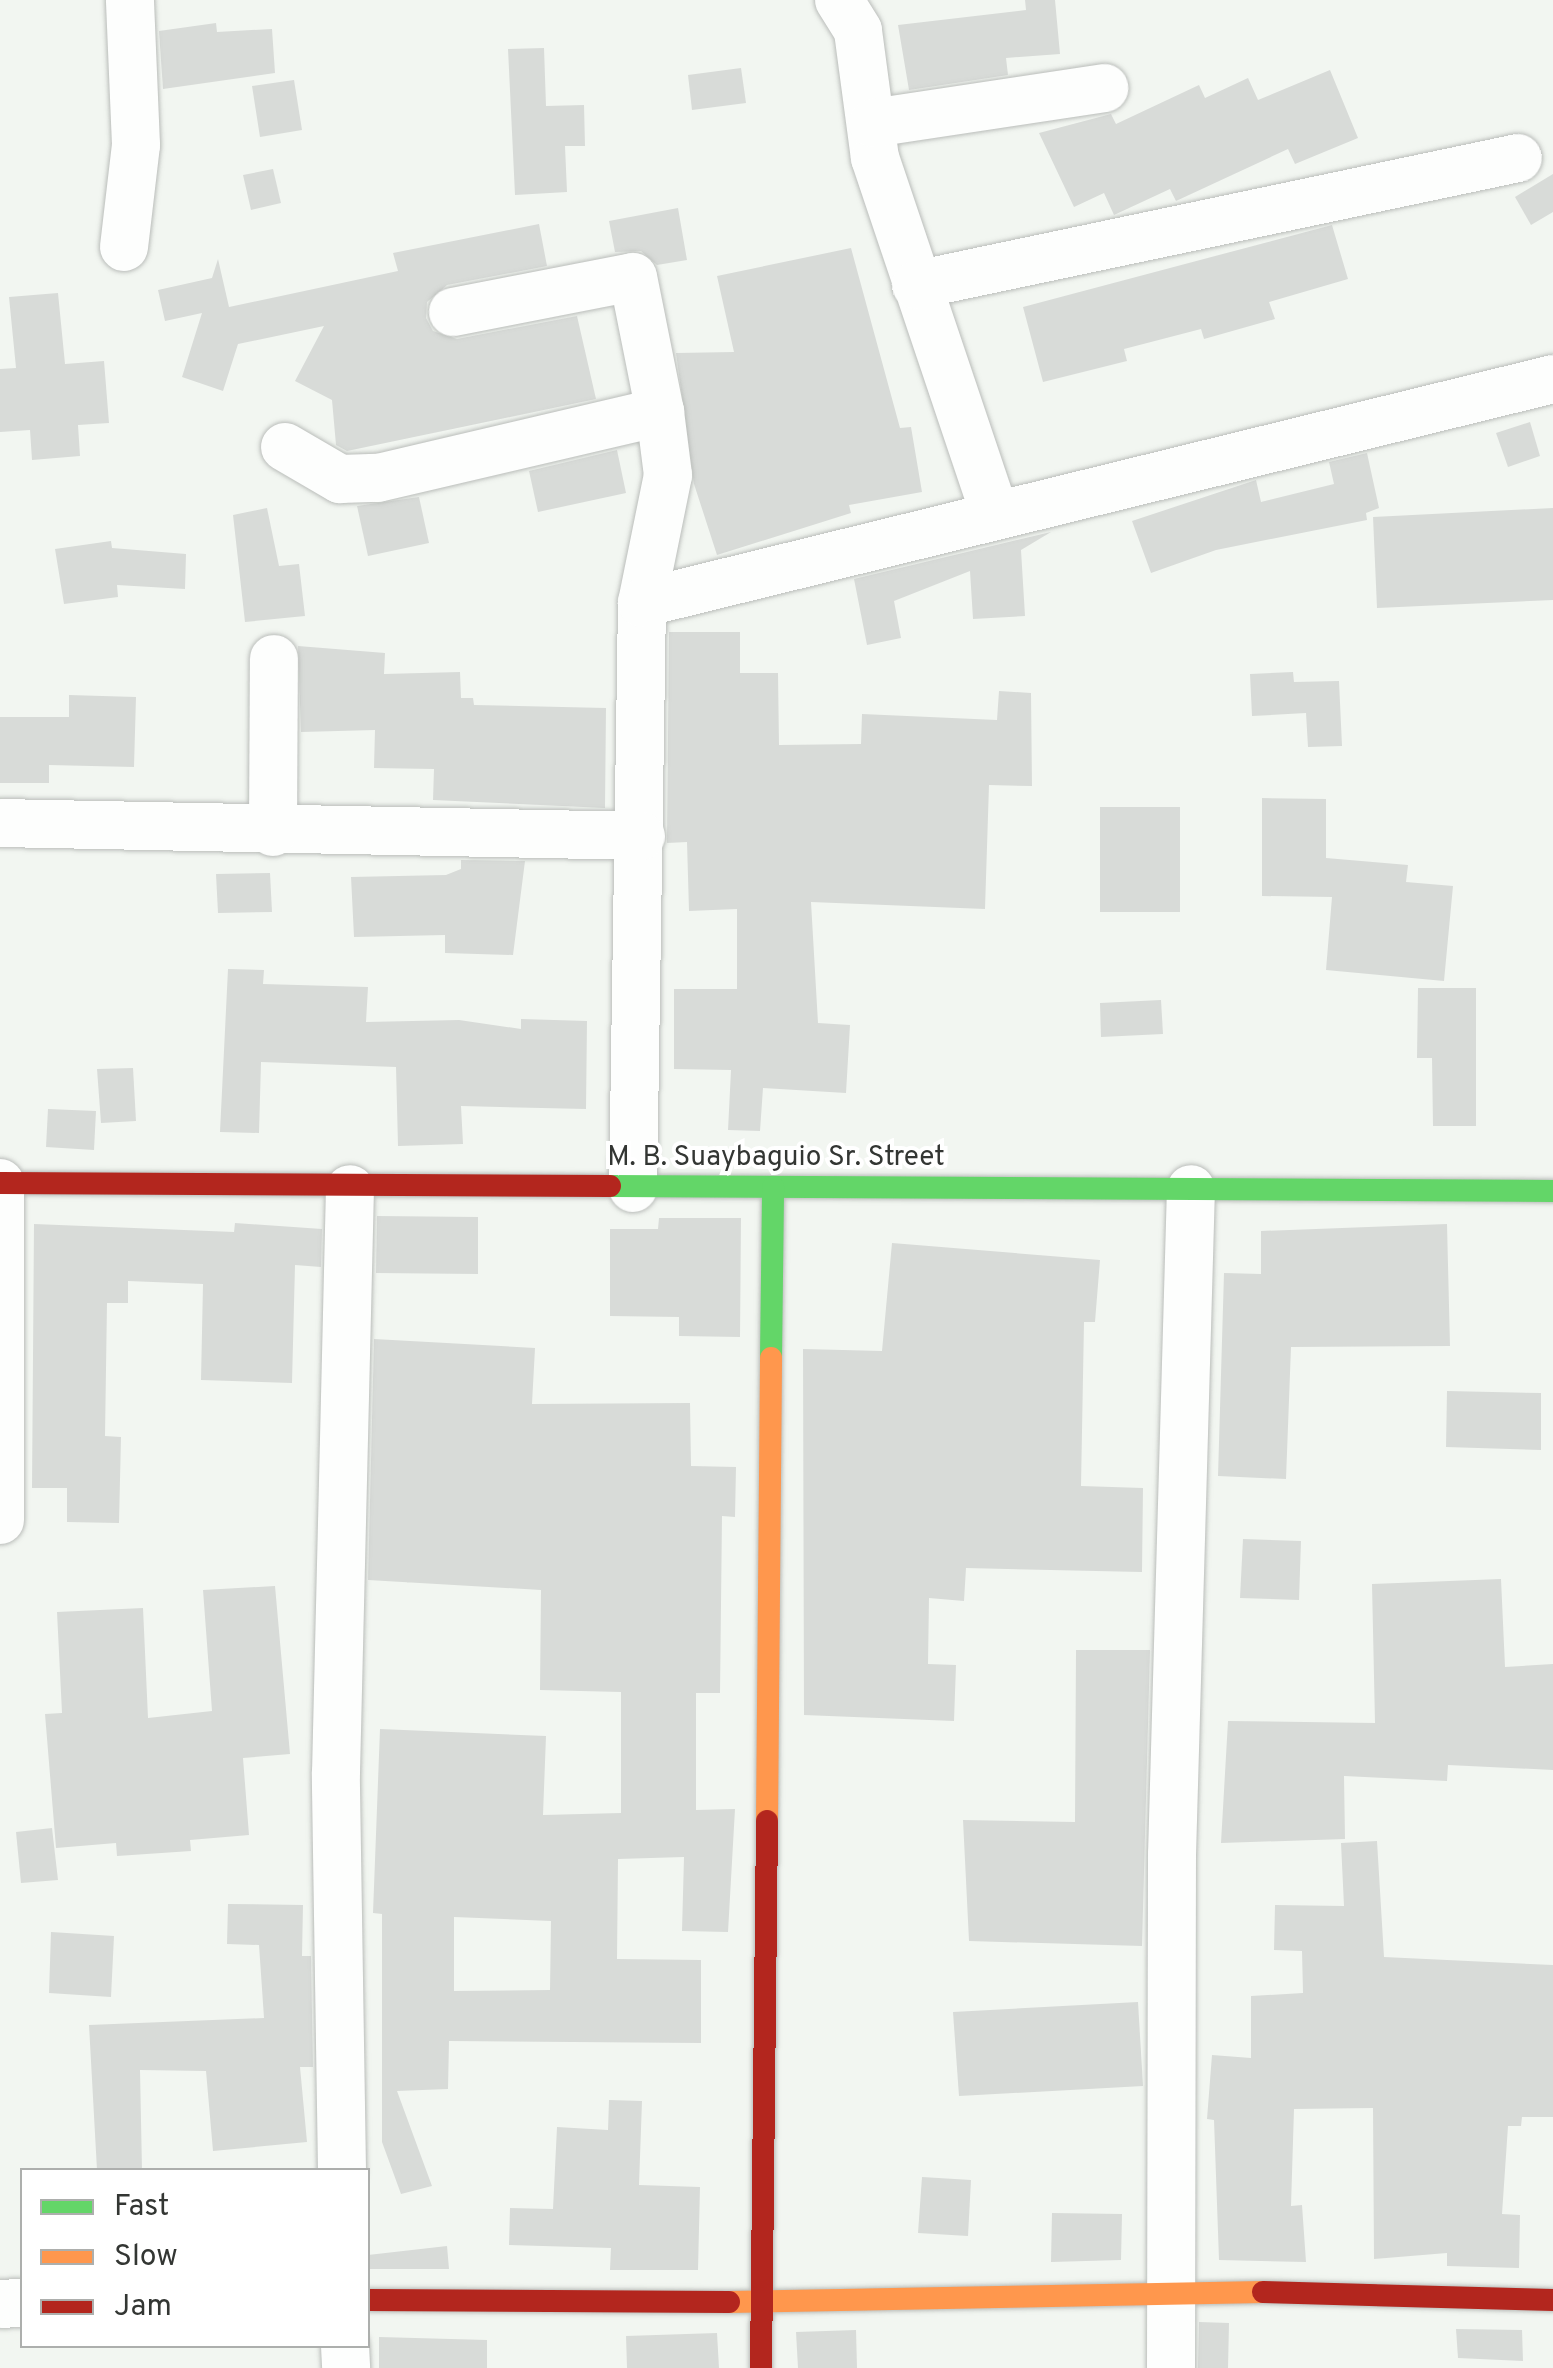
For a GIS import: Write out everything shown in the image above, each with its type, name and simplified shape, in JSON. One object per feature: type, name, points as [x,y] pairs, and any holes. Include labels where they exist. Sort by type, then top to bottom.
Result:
[{"type":"street","points":[[124,247],[136,145],[130,0]]},
{"type":"street","points":[[839,0],[858,31],[876,158],[994,511]]},
{"type":"street","points":[[873,123],[1104,88]]},
{"type":"street","points":[[916,285],[1518,158]]},
{"type":"street","points":[[453,312],[632,277],[660,412],[668,475],[642,603],[633,1188]]},
{"type":"street","points":[[642,603],[994,511],[1553,379]]},
{"type":"street","points":[[285,446],[340,479],[378,478],[660,412]]},
{"type":"street","points":[[272,832],[274,659]]},
{"type":"street","points":[[0,824],[641,836]]},
{"type":"street","points":[[0,1183],[0,1520]]},
{"type":"street","name":"M. B. Suaybaguio Sr. Street","points":[[0,1183],[350,1189],[773,1187],[1553,1192]]},
{"type":"street","points":[[761,2368],[773,1187]]},
{"type":"street","points":[[342,2168],[336,1773],[350,1189]]},
{"type":"street","points":[[1171,2368],[1172,1854],[1191,1189]]},
{"type":"street","points":[[370,2300],[760,2302],[1173,2290],[1553,2300]]},
{"type":"building","points":[[1025,0],[1055,0],[1060,54],[1006,58],[1008,75],[909,90],[898,25],[1026,10]]},
{"type":"building","points":[[216,23],[217,32],[272,29],[275,73],[163,89],[159,31]]},
{"type":"building","points":[[544,48],[546,106],[584,105],[585,146],[565,146],[567,192],[515,195],[508,49]]},
{"type":"building","points":[[741,68],[746,103],[692,110],[688,75]]},
{"type":"building","points":[[1330,70],[1358,138],[1295,164],[1288,149],[1176,201],[1170,189],[1114,215],[1104,193],[1074,207],[1039,133],[1111,114],[1116,124],[1199,85],[1205,98],[1248,78],[1258,100]]},
{"type":"building","points":[[294,80],[302,130],[260,137],[252,86]]},
{"type":"building","points":[[273,169],[281,203],[251,210],[243,175]]},
{"type":"building","points":[[1553,174],[1553,212],[1531,225],[1515,197]]},
{"type":"building","points":[[678,208],[687,260],[657,265],[641,251],[615,252],[609,221]]},
{"type":"building","points":[[539,224],[547,266],[447,285],[427,302],[426,318],[433,331],[457,339],[577,316],[596,399],[347,451],[336,445],[332,400],[295,381],[324,326],[238,344],[223,391],[182,377],[202,313],[165,321],[158,290],[212,278],[218,259],[229,307],[398,271],[393,253]]},
{"type":"building","points":[[1332,225],[1348,279],[1269,302],[1275,319],[1204,339],[1201,329],[1124,349],[1127,361],[1043,382],[1023,307]]},
{"type":"building","points":[[851,248],[900,428],[911,427],[922,492],[849,505],[851,513],[717,555],[694,484],[676,353],[734,352],[717,276]]},
{"type":"building","points":[[58,293],[65,364],[104,361],[109,423],[78,425],[80,456],[32,460],[30,430],[0,432],[0,369],[16,368],[9,297]]},
{"type":"building","points":[[1530,422],[1540,456],[1508,467],[1496,433]]},
{"type":"building","points":[[617,450],[626,493],[538,512],[529,471]]},
{"type":"building","points":[[1367,453],[1379,508],[1366,513],[1367,520],[1216,550],[1151,573],[1132,521],[1256,480],[1261,502],[1334,484],[1329,462]]},
{"type":"building","points":[[419,497],[429,543],[368,556],[357,506]]},
{"type":"building","points":[[267,508],[279,566],[299,564],[305,616],[245,622],[233,515]]},
{"type":"building","points":[[1553,508],[1553,600],[1377,608],[1373,517]]},
{"type":"building","points":[[1051,532],[1021,550],[1025,616],[973,619],[970,571],[894,601],[901,638],[867,645],[854,579]]},
{"type":"building","points":[[111,541],[112,548],[186,554],[185,589],[117,585],[118,597],[64,604],[55,549]]},
{"type":"building","points":[[669,632],[740,632],[740,673],[778,673],[779,745],[861,744],[862,714],[997,720],[999,691],[1031,693],[1032,786],[989,785],[985,909],[811,902],[818,1023],[850,1025],[846,1093],[763,1088],[760,1131],[728,1130],[731,1070],[674,1069],[674,989],[737,989],[737,909],[689,911],[687,842],[667,843]]},
{"type":"building","points":[[298,646],[385,653],[384,674],[460,672],[461,698],[473,698],[474,705],[606,708],[605,808],[433,800],[434,769],[374,768],[375,730],[301,732]]},
{"type":"building","points":[[1293,672],[1294,682],[1339,681],[1342,746],[1308,747],[1306,713],[1252,716],[1250,674]]},
{"type":"building","points":[[69,695],[136,697],[134,767],[49,765],[49,783],[0,783],[0,717],[69,717]]},
{"type":"building","points":[[1262,798],[1326,799],[1326,858],[1408,865],[1406,882],[1453,886],[1444,981],[1326,970],[1332,897],[1262,896]]},
{"type":"building","points":[[1100,807],[1180,807],[1180,912],[1100,912]]},
{"type":"building","points":[[461,860],[525,861],[513,955],[445,953],[445,935],[354,937],[351,877],[446,875],[461,869]]},
{"type":"building","points":[[270,873],[272,912],[218,913],[216,874]]},
{"type":"building","points":[[228,969],[264,970],[263,984],[368,987],[366,1022],[459,1020],[521,1029],[521,1019],[587,1021],[586,1109],[461,1106],[463,1144],[398,1146],[396,1067],[261,1062],[259,1133],[220,1132]]},
{"type":"building","points":[[1418,988],[1476,988],[1476,1126],[1433,1126],[1432,1058],[1417,1058]]},
{"type":"building","points":[[1161,1000],[1163,1034],[1101,1037],[1100,1003]]},
{"type":"building","points":[[133,1068],[136,1121],[101,1123],[97,1069]]},
{"type":"building","points":[[48,1109],[96,1111],[94,1150],[46,1147]]},
{"type":"building","points":[[377,1216],[478,1217],[478,1274],[376,1273]]},
{"type":"building","points":[[659,1218],[741,1218],[740,1337],[679,1336],[679,1317],[610,1316],[610,1229],[658,1229]]},
{"type":"building","points":[[235,1223],[322,1229],[321,1267],[295,1265],[292,1383],[201,1380],[203,1284],[128,1281],[128,1303],[107,1303],[105,1436],[121,1437],[119,1523],[67,1522],[67,1488],[32,1488],[34,1224],[234,1232]]},
{"type":"building","points":[[1447,1224],[1450,1346],[1291,1347],[1286,1479],[1218,1476],[1224,1273],[1261,1274],[1261,1231]]},
{"type":"building","points":[[892,1243],[1100,1260],[1095,1322],[1084,1322],[1081,1486],[1143,1488],[1142,1572],[966,1568],[964,1601],[929,1598],[928,1664],[956,1665],[954,1721],[804,1715],[803,1349],[882,1351]]},
{"type":"building","points":[[374,1339],[535,1348],[532,1404],[690,1403],[691,1466],[736,1467],[735,1517],[722,1516],[720,1693],[696,1693],[696,1810],[735,1809],[728,1932],[682,1931],[684,1857],[618,1859],[617,1959],[701,1960],[701,2043],[449,2041],[448,2089],[397,2091],[432,2186],[401,2194],[382,2142],[382,1914],[373,1913],[380,1729],[546,1736],[543,1815],[621,1813],[621,1692],[540,1690],[541,1590],[368,1580]],"holes":[[[454,1917],[551,1921],[550,1990],[454,1991]]]},
{"type":"building","points":[[1447,1391],[1541,1393],[1541,1450],[1446,1447]]},
{"type":"building","points":[[1243,1539],[1301,1541],[1299,1600],[1240,1598]]},
{"type":"building","points":[[1501,1579],[1505,1667],[1553,1664],[1553,1770],[1448,1765],[1447,1781],[1344,1776],[1345,1839],[1221,1843],[1228,1721],[1375,1723],[1372,1584]]},
{"type":"building","points":[[275,1586],[290,1754],[243,1758],[249,1835],[190,1840],[191,1851],[117,1856],[116,1843],[56,1848],[45,1714],[62,1713],[57,1612],[143,1608],[148,1718],[212,1711],[203,1590]]},
{"type":"building","points":[[1076,1650],[1150,1650],[1142,1946],[969,1941],[963,1820],[1075,1822]]},
{"type":"building","points":[[52,1828],[58,1880],[21,1883],[16,1832]]},
{"type":"building","points":[[1377,1841],[1384,1957],[1553,1965],[1553,2117],[1522,2117],[1521,2126],[1508,2126],[1502,2214],[1520,2215],[1519,2268],[1447,2266],[1447,2253],[1374,2259],[1373,2108],[1294,2109],[1291,2206],[1302,2205],[1306,2262],[1219,2260],[1214,2120],[1207,2119],[1212,2055],[1251,2058],[1251,1996],[1303,1993],[1302,1951],[1274,1950],[1275,1905],[1344,1906],[1341,1843]]},
{"type":"building","points":[[228,1904],[303,1905],[302,1956],[311,1956],[313,2067],[300,2067],[307,2142],[213,2151],[206,2071],[140,2070],[142,2168],[97,2168],[89,2025],[264,2018],[259,1945],[227,1944]]},
{"type":"building","points":[[51,1932],[114,1936],[111,1997],[49,1993]]},
{"type":"building","points":[[1138,2002],[1143,2086],[959,2096],[953,2012]]},
{"type":"building","points":[[609,2100],[642,2101],[639,2185],[700,2187],[698,2270],[610,2270],[611,2248],[509,2245],[510,2208],[553,2209],[557,2127],[608,2130]]},
{"type":"building","points":[[922,2177],[971,2180],[968,2236],[918,2233]]},
{"type":"building","points":[[1052,2213],[1122,2214],[1121,2260],[1051,2262]]},
{"type":"building","points":[[447,2246],[449,2269],[370,2269],[370,2255]]},
{"type":"building","points":[[1199,2322],[1229,2323],[1228,2368],[1198,2368]]},
{"type":"building","points":[[1456,2329],[1522,2330],[1523,2361],[1458,2358]]},
{"type":"building","points":[[856,2330],[857,2368],[798,2368],[796,2332]]},
{"type":"building","points":[[717,2333],[719,2368],[627,2368],[626,2336]]},
{"type":"building","points":[[379,2337],[487,2340],[487,2368],[379,2368]]},
{"type":"traffic: fast","points":[[610,1186],[1553,1191]]},
{"type":"traffic: fast","points":[[771,1358],[773,1187]]},
{"type":"traffic: slow","points":[[767,1821],[771,1358]]},
{"type":"traffic: slow","points":[[729,2302],[1263,2292]]},
{"type":"traffic: jam","points":[[0,1183],[610,1186]]},
{"type":"traffic: jam","points":[[761,2368],[767,1821]]},
{"type":"traffic: jam","points":[[1263,2292],[1553,2300]]},
{"type":"traffic: jam","points":[[370,2300],[729,2302]]}]
